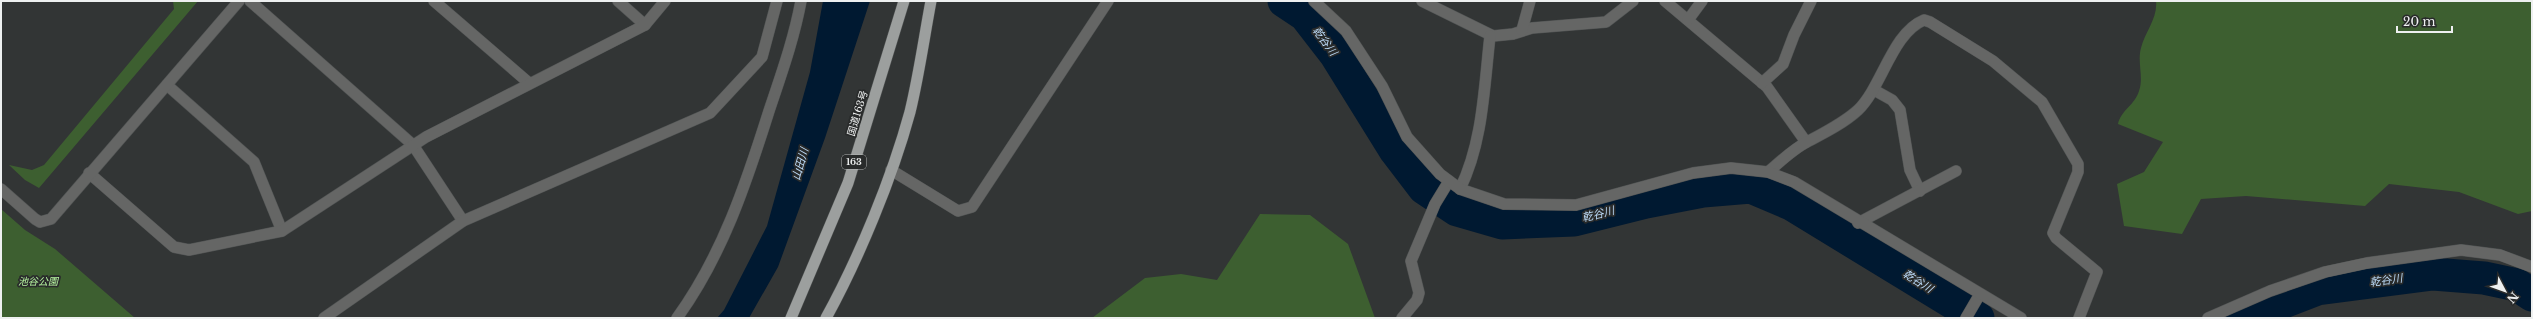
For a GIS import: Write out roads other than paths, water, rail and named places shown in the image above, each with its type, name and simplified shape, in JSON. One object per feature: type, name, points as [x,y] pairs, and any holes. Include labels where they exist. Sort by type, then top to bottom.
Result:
[{"type":"highway","name":"国道163号","points":[[791,318],[848,183],[904,1]]},
{"type":"highway","points":[[826,318],[844,285],[891,170],[911,106],[932,1]]},
{"type":"street","points":[[1,189],[35,219],[40,222],[47,222],[239,1]]},
{"type":"street","points":[[250,1],[413,145],[463,221]]},
{"type":"street","points":[[434,1],[529,83]]},
{"type":"street","points":[[618,1],[645,24]]},
{"type":"street","points":[[89,173],[174,247],[189,250],[282,231],[413,145],[529,83],[645,24],[665,1]]},
{"type":"street","points":[[324,318],[463,221],[710,113],[762,57],[777,1]]},
{"type":"street","points":[[677,318],[715,253],[742,193],[785,60],[801,1]]},
{"type":"street","points":[[891,170],[958,211],[972,207],[1108,1]]},
{"type":"street","points":[[1314,1],[1346,31],[1382,86],[1407,137],[1440,174],[1447,186],[1504,204],[1576,205],[1693,173],[1731,168],[1768,172],[1794,182],[1977,299],[2021,318]]},
{"type":"street","points":[[1422,1],[1490,36],[1513,34],[1522,30],[1606,22],[1633,1]]},
{"type":"street","points":[[1522,30],[1530,1]]},
{"type":"street","points":[[1665,1],[1762,83],[1806,142]]},
{"type":"street","points":[[1688,20],[1702,1]]},
{"type":"street","points":[[1762,83],[1783,64],[1794,35],[1811,1]]},
{"type":"street","points":[[1768,172],[1806,142],[1819,137],[1858,110],[1874,90],[1896,48],[1918,22],[1924,20],[1993,61],[2042,102],[2079,168],[2053,233],[2056,238],[2097,272],[2079,318]]},
{"type":"street","points":[[1460,189],[1472,165],[1480,121],[1490,36]]},
{"type":"street","points":[[166,85],[254,162],[282,231]]},
{"type":"street","points":[[1874,90],[1892,100],[1900,110],[1910,170],[1920,191]]},
{"type":"street","points":[[1858,223],[1956,171]]},
{"type":"street","points":[[1402,318],[1417,300],[1418,293],[1411,261],[1435,204],[1447,186]]},
{"type":"street","points":[[2215,316],[2325,272],[2367,264],[2461,250],[2500,255],[2532,267]]},
{"type":"street","points":[[1967,316],[1977,299]]},
{"type":"water","name":"山田川","points":[[823,1],[870,1],[825,138],[778,267],[749,318],[717,318],[724,310],[767,226],[810,72]]},
{"type":"waterway","name":"乾谷川","points":[[1284,1],[1305,15],[1336,55],[1395,150],[1424,188],[1457,210],[1502,223],[1574,220],[1646,202],[1703,191],[1751,187],[1791,204],[1978,318]]},
{"type":"waterway","name":"乾谷川","points":[[2242,318],[2317,289],[2433,274],[2484,278],[2517,285],[2532,295]]},
{"type":"park label","name":"池谷公園","points":[[38,281]]}]
